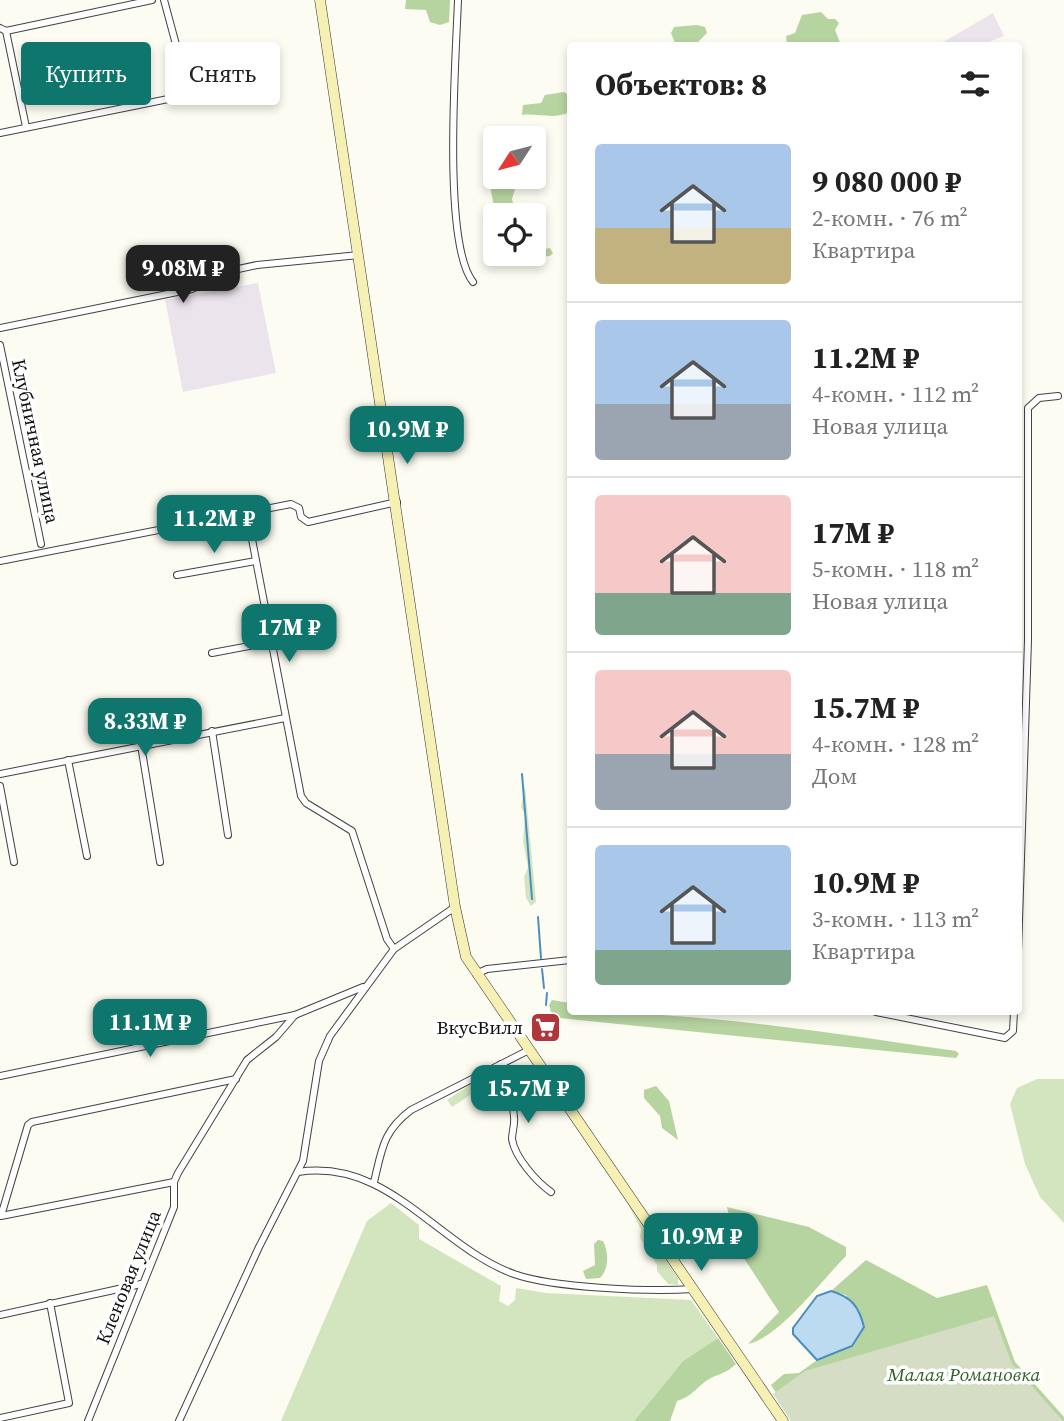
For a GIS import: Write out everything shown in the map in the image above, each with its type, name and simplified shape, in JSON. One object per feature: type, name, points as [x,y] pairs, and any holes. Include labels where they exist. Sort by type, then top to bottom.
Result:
[{"type":"main road","points":[[320,0],[397,502],[455,907],[466,957],[783,1421]]},
{"type":"street","points":[[26,127],[3,29],[152,0]]},
{"type":"street","points":[[0,133],[183,96],[188,89],[163,0]]},
{"type":"street","points":[[458,0],[455,210],[461,258],[466,273],[473,282]]},
{"type":"street","points":[[0,328],[192,289],[229,271],[257,265],[360,255]]},
{"type":"street","name":"Клубничная улица","points":[[0,345],[41,544]]},
{"type":"street","points":[[1022,819],[1027,653],[1028,408],[1039,398],[1058,396]]},
{"type":"street","points":[[0,561],[292,504],[299,508],[301,517],[308,522],[397,502]]},
{"type":"street","points":[[251,534],[301,796],[306,803],[352,831],[387,939],[394,949]]},
{"type":"street","points":[[177,575],[256,561]]},
{"type":"street","points":[[212,653],[271,642]]},
{"type":"street","points":[[0,774],[285,718]]},
{"type":"street","points":[[212,731],[228,835]]},
{"type":"street","points":[[141,745],[160,862]]},
{"type":"street","points":[[68,760],[87,856]]},
{"type":"street","points":[[0,786],[14,862]]},
{"type":"street","points":[[179,1421],[259,1247],[298,1172],[308,1138],[319,1061],[330,1036],[394,949],[455,907]]},
{"type":"street","points":[[476,974],[487,969],[567,960]]},
{"type":"street","points":[[0,1076],[295,1015],[365,986]]},
{"type":"street","name":"Кленовая улица","points":[[88,1421],[136,1304],[141,1284],[174,1208],[174,1182],[254,1052],[276,1037],[295,1015]]},
{"type":"street","points":[[891,1015],[1005,1038],[1013,1031],[1014,1015]]},
{"type":"street","points":[[374,1182],[386,1135],[395,1122],[411,1110],[529,1050]]},
{"type":"street","points":[[501,1064],[511,1092],[514,1120],[512,1140],[517,1152],[541,1185],[551,1192]]},
{"type":"street","points":[[174,1182],[1,1216],[28,1125],[32,1122],[236,1079]]},
{"type":"street","points":[[298,1172],[339,1173],[374,1182],[400,1197],[445,1234],[512,1273],[547,1282],[694,1289]]},
{"type":"street","points":[[0,1315],[141,1284]]},
{"type":"street","points":[[0,1418],[69,1403],[50,1303]]},
{"type":"shaded area","points":[[993,13],[1004,36],[989,42],[943,42]]},
{"type":"shaded area","points":[[258,283],[276,373],[183,392],[165,300]]},
{"type":"green space","points":[[406,0],[450,0],[449,22],[440,25],[430,22],[426,10],[405,9]]},
{"type":"green space","points":[[821,12],[828,19],[835,19],[839,23],[835,30],[840,42],[787,42],[786,36],[795,33],[802,15]]},
{"type":"green space","points":[[697,25],[705,27],[707,33],[698,42],[675,42],[671,33],[674,27]]},
{"type":"green space","points":[[564,92],[567,94],[567,113],[552,116],[522,115],[523,105],[541,103],[545,95]]},
{"type":"green space","points":[[491,189],[515,189],[513,203],[493,203]]},
{"type":"green space","points":[[550,248],[553,253],[546,256],[546,249]]},
{"type":"green space","points":[[525,786],[536,902],[531,906],[526,898],[524,877],[528,867],[523,841],[525,815],[521,807]]},
{"type":"green space","points":[[552,1000],[567,1002],[567,1015],[667,1015],[716,1019],[860,1037],[956,1051],[959,1054],[956,1058],[559,1018],[551,1012],[549,1005]]},
{"type":"green space","points":[[491,1071],[496,1078],[452,1107],[447,1100]]},
{"type":"green space","points":[[1037,1079],[1064,1079],[1064,1223],[1040,1197],[1025,1164],[1010,1104],[1017,1088]]},
{"type":"green space","points":[[656,1086],[669,1101],[678,1140],[662,1128],[660,1116],[644,1098],[644,1090]]},
{"type":"green space","points":[[624,1197],[678,1278],[678,1285],[668,1284],[657,1271],[657,1265],[640,1238],[641,1229]]},
{"type":"green space","points":[[391,1203],[419,1225],[419,1239],[501,1286],[499,1301],[508,1306],[515,1300],[516,1288],[546,1293],[691,1300],[718,1338],[683,1361],[634,1421],[281,1421],[367,1221]]},
{"type":"green space","points":[[727,1207],[809,1227],[846,1247],[846,1256],[787,1319],[773,1331],[748,1344],[779,1312],[736,1246]]},
{"type":"green space","points":[[598,1240],[603,1241],[606,1250],[605,1270],[600,1278],[586,1279],[583,1271],[595,1265],[594,1244]]},
{"type":"green space","name":"Малая Романовка","points":[[866,1260],[937,1298],[987,1285],[1015,1362],[1064,1417],[1064,1421],[804,1421],[793,1418],[771,1385],[784,1374],[799,1373],[817,1360],[852,1346],[846,1295],[831,1291]]},
{"type":"green space","name":"Малая Романовка","points":[[994,1316],[1012,1364],[1063,1421],[791,1421],[773,1394],[805,1371]]},
{"type":"green space","points":[[718,1338],[736,1364],[677,1401],[670,1421],[634,1421],[683,1361]]},
{"type":"water","points":[[831,1291],[854,1304],[864,1327],[852,1346],[817,1360],[793,1334],[793,1328],[817,1296]]},
{"type":"waterway","points":[[522,774],[532,899]]},
{"type":"waterway","points":[[538,917],[541,958]]},
{"type":"waterway","points":[[542,969],[544,988]]},
{"type":"waterway","points":[[546,1005],[547,993]]},
{"type":"place","name":"ВкусВилл","points":[[546,1027]]}]
